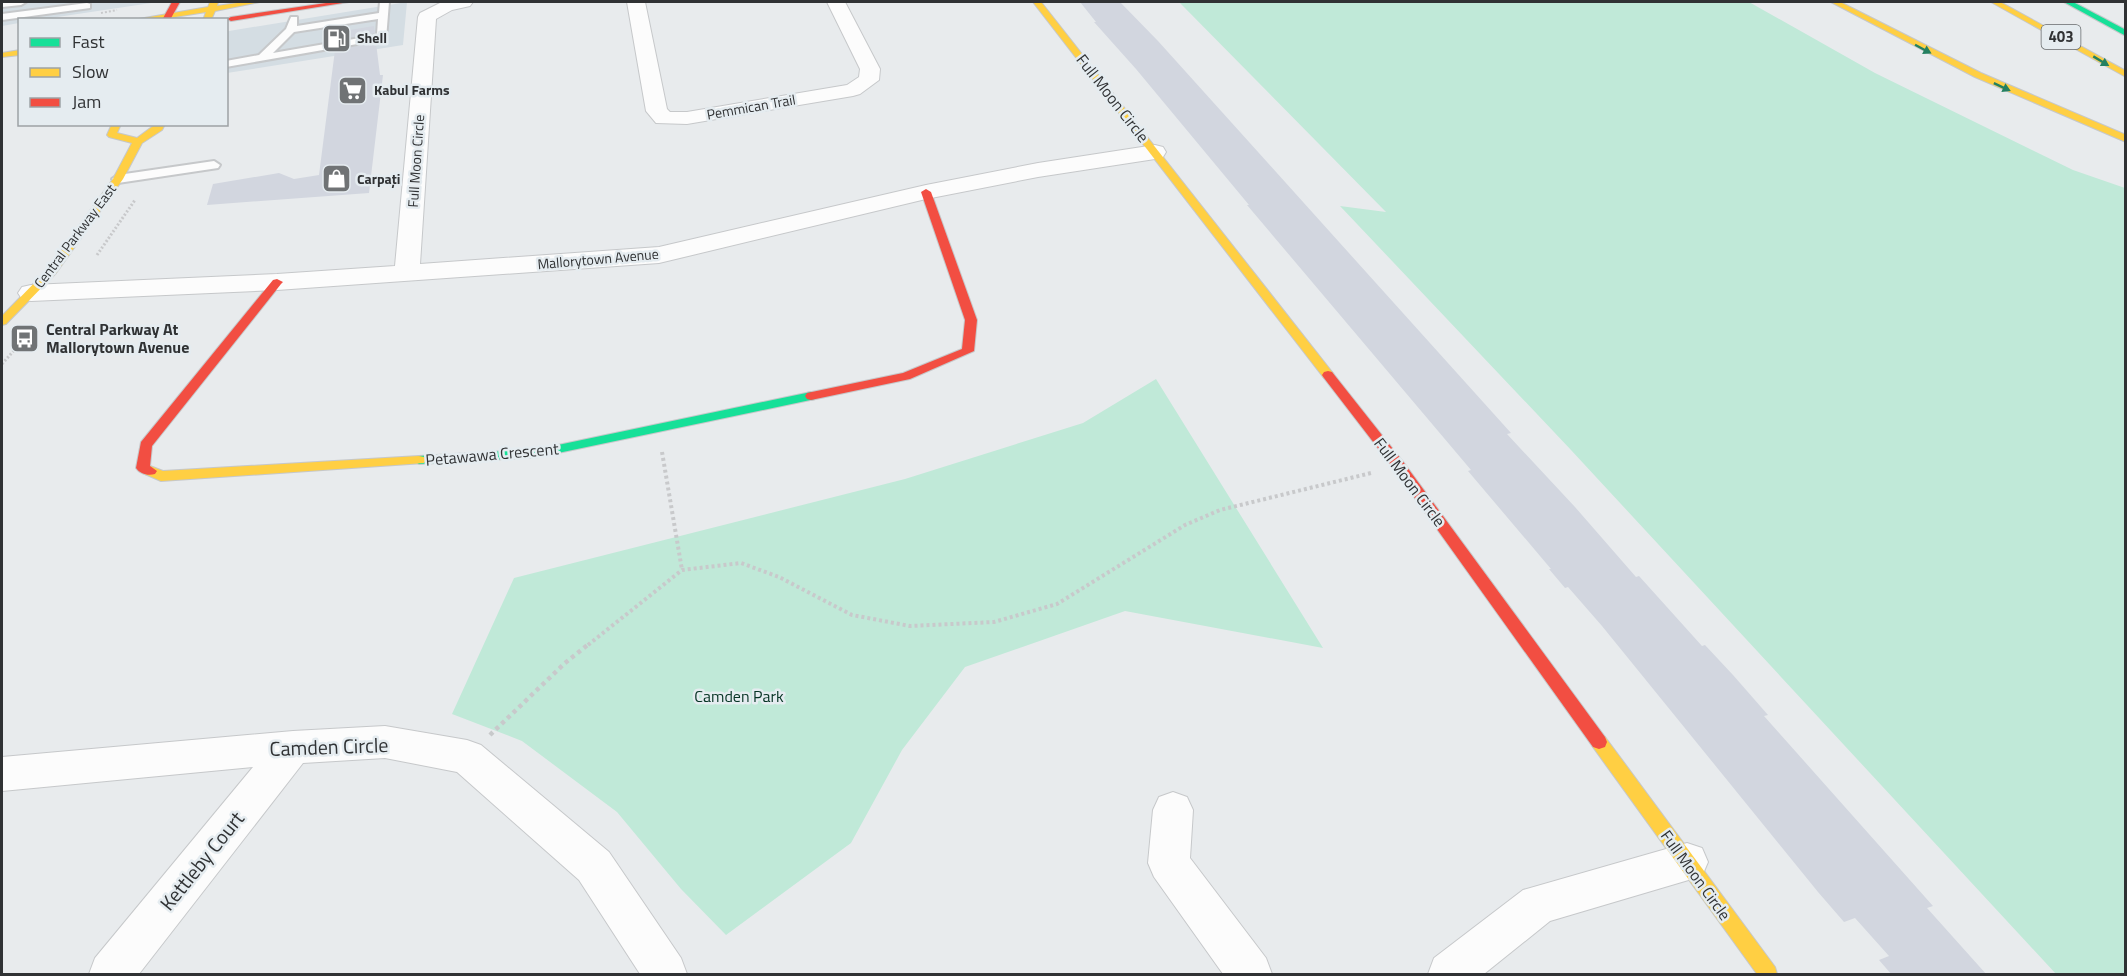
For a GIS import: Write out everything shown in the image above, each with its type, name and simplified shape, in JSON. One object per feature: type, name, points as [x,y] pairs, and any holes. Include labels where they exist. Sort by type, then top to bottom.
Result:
[{"type":"main road","points":[[167,17],[176,2]]},
{"type":"main road","points":[[167,17],[256,2]]},
{"type":"main road","points":[[228,20],[345,2]]},
{"type":"main road","name":"Full Moon Circle","points":[[1037,2],[1399,466],[1767,975]]},
{"type":"main road","points":[[1820,2],[1868,28],[1897,36]]},
{"type":"main road","points":[[1835,2],[1949,63],[2052,110],[2126,139]]},
{"type":"main road","name":"403","points":[[1995,2],[2126,75]]},
{"type":"main road","name":"403","points":[[2068,2],[2126,34]]},
{"type":"main road","points":[[2,55],[18,52]]},
{"type":"main road","points":[[116,126],[112,135],[138,141]]},
{"type":"main road","name":"Central Parkway East","points":[[2,322],[31,293],[65,253],[118,178],[138,141],[160,126]]},
{"type":"main road","name":"Petawawa Crescent","points":[[277,282],[146,445],[143,468],[161,476],[539,453],[906,376],[968,351],[971,320],[926,192]]},
{"type":"street","name":"Full Moon Circle","points":[[407,274],[427,17],[446,6],[464,2]]},
{"type":"street","name":"Pemmican Trail","points":[[636,2],[657,111],[664,118],[687,118],[853,90],[869,80],[870,69],[836,2]]},
{"type":"street","name":"Mallorytown Avenue","points":[[31,293],[277,282],[659,255],[926,192],[1155,152]]},
{"type":"street","name":"Camden Circle","points":[[2,774],[293,747],[385,742],[467,757]]},
{"type":"street","name":"Kettleby Court","points":[[111,975],[293,747]]},
{"type":"street","points":[[467,757],[594,866],[664,975]]},
{"type":"street","points":[[1173,810],[1170,863],[1250,975]]},
{"type":"street","points":[[1450,975],[1538,904],[1687,862]]},
{"type":"lane","points":[[47,4],[69,2]]},
{"type":"lane","points":[[291,30],[318,39],[361,31],[382,37],[384,2]]},
{"type":"lane","points":[[2,4],[19,5]]},
{"type":"lane","points":[[2,10],[19,5]]},
{"type":"lane","points":[[2,17],[88,7]]},
{"type":"lane","points":[[264,56],[291,30],[296,9]]},
{"type":"lane","points":[[228,64],[264,56],[318,39],[361,31],[383,15]]},
{"type":"lane","points":[[118,178],[214,165]]},
{"type":"path","points":[[96,256],[136,199]]},
{"type":"path","points":[[657,428],[682,570]]},
{"type":"path","points":[[467,757],[565,663],[682,570],[741,563],[779,577],[852,615],[910,626],[994,622],[1057,604],[1185,525],[1220,510],[1399,466]]},
{"type":"shaded area","points":[[2,2],[158,2],[51,18],[18,18],[18,23],[2,26]]},
{"type":"shaded area","points":[[407,2],[403,45],[228,73],[229,31]]},
{"type":"green space","points":[[1179,2],[1749,2],[1875,73],[2073,170],[2125,188],[2125,974],[2056,974],[1571,450],[1340,206],[1386,212]]},
{"type":"green space","name":"Camden Park","points":[[1156,379],[1323,648],[1125,611],[965,667],[902,750],[851,843],[726,935],[681,889],[617,812],[522,741],[452,714],[514,578],[905,479],[1083,423]]},
{"type":"building","points":[[1080,2],[1120,2],[1158,41],[1511,433],[1507,434],[1636,577],[1639,576],[1702,646],[1705,645],[1733,675],[1768,715],[1764,716],[1933,906],[1927,908],[1987,975],[1892,975],[1879,960],[1889,956],[1855,918],[1844,922],[1818,892],[1602,626],[1549,569],[1551,569],[1468,471],[1471,470],[1247,205],[1249,205],[1136,69],[1094,22],[1096,22]]},
{"type":"building","points":[[374,26],[375,33],[336,40],[337,32]]},
{"type":"building","points":[[376,43],[380,75],[383,75],[369,193],[207,205],[213,184],[279,173],[294,179],[319,175],[335,50]]},
{"type":"traffic: fast","points":[[2068,2],[2126,34]]},
{"type":"traffic: fast","points":[[419,460],[539,453],[811,396]]},
{"type":"traffic: slow","points":[[208,18],[214,2]]},
{"type":"traffic: slow","points":[[150,18],[256,2]]},
{"type":"traffic: slow","points":[[1037,2],[1328,375]]},
{"type":"traffic: slow","points":[[1835,2],[1978,75],[2126,139]]},
{"type":"traffic: slow","points":[[1995,2],[2126,75]]},
{"type":"traffic: slow","points":[[2,55],[18,52]]},
{"type":"traffic: slow","points":[[116,126],[112,135],[138,141]]},
{"type":"traffic: slow","points":[[2,322],[52,271],[118,179],[138,141],[160,126]]},
{"type":"traffic: slow","points":[[150,471],[161,476],[419,460]]},
{"type":"traffic: slow","points":[[1599,742],[1768,974]]},
{"type":"traffic: jam","points":[[167,18],[176,2]]},
{"type":"traffic: jam","points":[[231,19],[345,2]]},
{"type":"traffic: jam","points":[[811,396],[906,376],[968,351],[971,320],[926,192]]},
{"type":"traffic: jam","points":[[150,471],[143,468],[146,445],[277,282]]},
{"type":"traffic: jam","points":[[1328,375],[1399,466],[1599,742]]},
{"type":"place","name":"Shell","points":[[336,38]]},
{"type":"place","name":"Kabul Farms","points":[[353,90]]},
{"type":"place","name":"Carpați","points":[[336,179]]},
{"type":"place","name":"Central Parkway At Mallorytown Avenue","points":[[25,338]]}]
